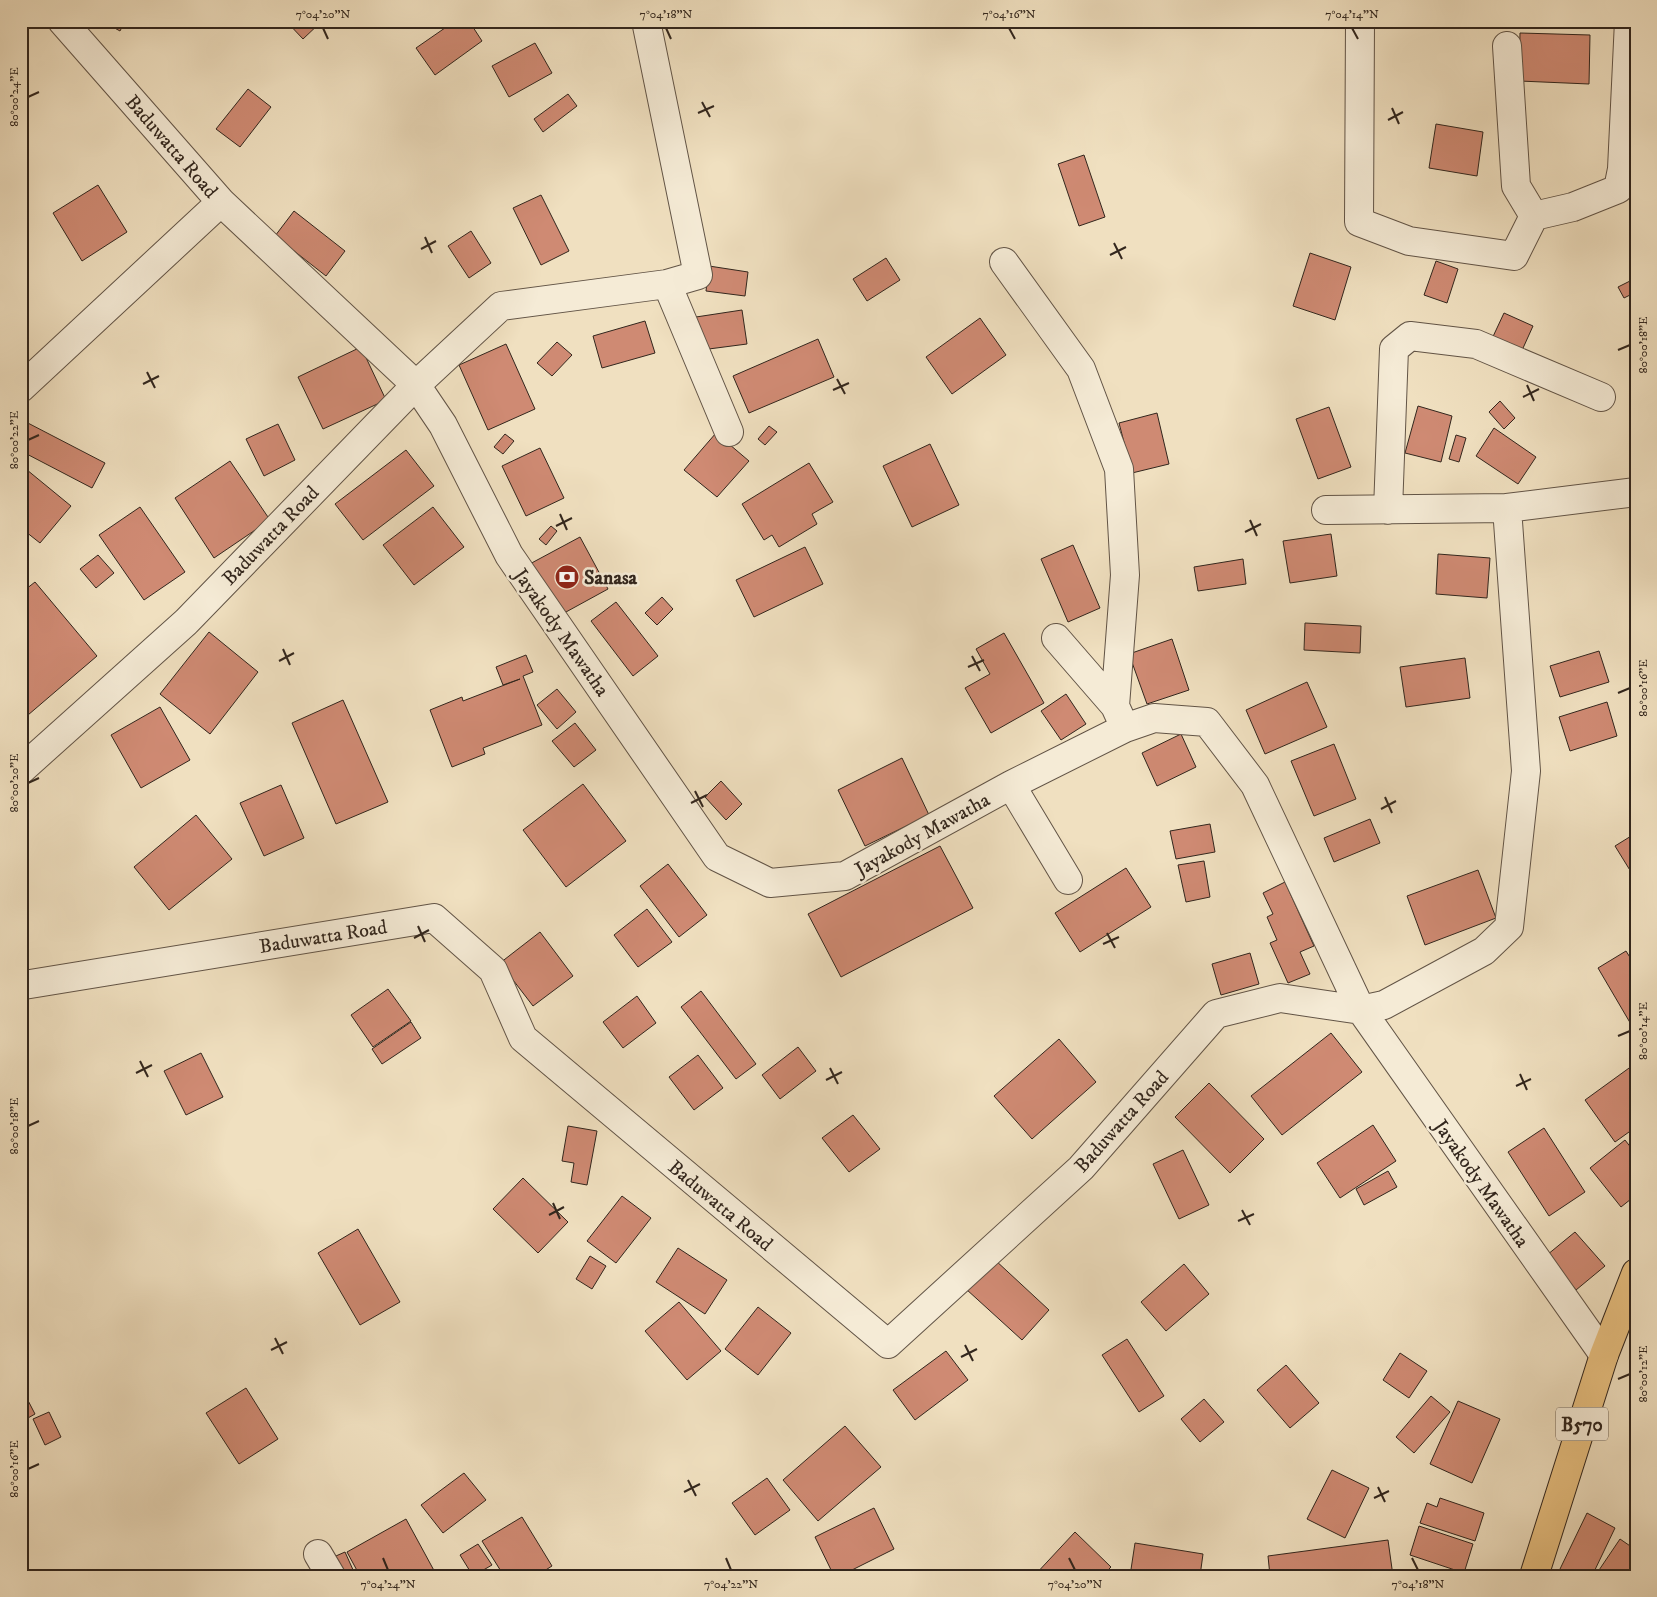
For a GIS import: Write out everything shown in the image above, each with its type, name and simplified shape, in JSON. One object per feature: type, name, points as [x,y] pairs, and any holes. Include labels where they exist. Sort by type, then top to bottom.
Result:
[{"type":"main road","name":"B570","points":[[1534,1576],[1604,1355],[1635,1276]]},
{"type":"street","name":"Baduwatta Road","points":[[21,388],[221,202],[62,21]]},
{"type":"street","name":"Baduwatta Road","points":[[21,770],[186,622],[410,392],[501,306],[667,284],[698,275],[646,21]]},
{"type":"street","points":[[1360,21],[1359,222],[1409,241],[1514,256],[1534,216]]},
{"type":"street","points":[[1534,216],[1573,208],[1618,189],[1622,170],[1629,21]]},
{"type":"street","points":[[1507,46],[1516,186],[1534,216]]},
{"type":"street","name":"Jayakody Mawatha","points":[[221,202],[443,425],[509,555],[717,857],[770,883],[845,876],[1011,785],[1120,717],[1207,722],[1256,785],[1372,1008],[1604,1355]]},
{"type":"street","points":[[1004,262],[1081,369],[1119,469],[1125,576],[1120,717]]},
{"type":"street","points":[[667,284],[730,432]]},
{"type":"street","points":[[1388,510],[1394,349],[1410,336],[1476,344],[1601,397]]},
{"type":"street","points":[[1326,510],[1507,508],[1636,492]]},
{"type":"street","points":[[1372,1008],[1484,951],[1508,927],[1526,771],[1507,508]]},
{"type":"street","points":[[1056,638],[1120,717]]},
{"type":"street","points":[[1011,785],[1068,880]]},
{"type":"street","name":"Baduwatta Road","points":[[21,983],[33,983],[434,918],[492,970],[523,1038],[888,1344],[1082,1168],[1216,1014],[1280,998],[1372,1008]]},
{"type":"building","points":[[102,21],[125,21],[120,31]]},
{"type":"building","points":[[286,21],[322,21],[303,39]]},
{"type":"building","points":[[455,21],[469,21],[482,41],[435,75],[416,48]]},
{"type":"building","points":[[1520,33],[1590,35],[1589,84],[1519,81]]},
{"type":"building","points":[[535,43],[552,73],[509,97],[492,66]]},
{"type":"building","points":[[248,89],[271,107],[240,147],[216,129]]},
{"type":"building","points":[[568,94],[577,106],[543,132],[534,119]]},
{"type":"building","points":[[1436,124],[1483,132],[1477,176],[1429,168]]},
{"type":"building","points":[[1084,155],[1105,217],[1079,226],[1058,164]]},
{"type":"building","points":[[98,185],[127,232],[82,261],[53,213]]},
{"type":"building","points":[[541,195],[569,251],[541,265],[513,208]]},
{"type":"building","points":[[294,211],[345,251],[326,276],[275,236]]},
{"type":"building","points":[[471,231],[491,263],[469,278],[448,246]]},
{"type":"building","points":[[1310,253],[1351,267],[1335,320],[1293,306]]},
{"type":"building","points":[[886,258],[900,280],[867,301],[853,279]]},
{"type":"building","points":[[1436,261],[1458,269],[1447,303],[1424,295]]},
{"type":"building","points":[[709,266],[748,272],[745,296],[706,291]]},
{"type":"building","points":[[1636,278],[1636,292],[1624,298],[1618,287]]},
{"type":"building","points":[[742,310],[747,344],[701,350],[696,317]]},
{"type":"building","points":[[1504,313],[1533,326],[1519,357],[1490,343]]},
{"type":"building","points":[[980,318],[1006,355],[952,394],[926,357]]},
{"type":"building","points":[[645,321],[655,353],[602,368],[593,336]]},
{"type":"building","points":[[818,339],[834,377],[749,413],[733,376]]},
{"type":"building","points":[[557,342],[572,355],[552,376],[537,363]]},
{"type":"building","points":[[506,344],[535,409],[488,430],[459,365]]},
{"type":"building","points":[[361,347],[386,400],[323,429],[298,377]]},
{"type":"building","points":[[1500,401],[1515,418],[1504,429],[1489,412]]},
{"type":"building","points":[[1418,406],[1452,416],[1441,462],[1405,453]]},
{"type":"building","points":[[1329,407],[1351,467],[1318,479],[1296,419]]},
{"type":"building","points":[[1157,413],[1169,464],[1132,473],[1119,423]]},
{"type":"building","points":[[24,421],[105,463],[92,488],[21,451],[21,427]]},
{"type":"building","points":[[278,424],[295,460],[264,476],[246,439]]},
{"type":"building","points":[[769,426],[777,432],[765,445],[758,439]]},
{"type":"building","points":[[1494,428],[1536,457],[1518,484],[1476,456]]},
{"type":"building","points":[[716,433],[749,461],[717,497],[684,470]]},
{"type":"building","points":[[505,434],[514,441],[503,454],[494,447]]},
{"type":"building","points":[[1456,435],[1466,438],[1459,462],[1449,459]]},
{"type":"building","points":[[930,444],[959,505],[912,527],[883,466]]},
{"type":"building","points":[[540,448],[564,498],[526,516],[502,466]]},
{"type":"building","points":[[406,450],[434,486],[363,540],[335,504]]},
{"type":"building","points":[[230,461],[270,520],[214,558],[175,498]]},
{"type":"building","points":[[809,463],[833,502],[812,514],[817,524],[779,547],[772,535],[764,540],[742,504]]},
{"type":"building","points":[[21,465],[71,506],[40,543],[21,528]]},
{"type":"building","points":[[140,507],[185,572],[144,600],[99,535]]},
{"type":"building","points":[[433,507],[464,547],[414,585],[383,545]]},
{"type":"building","points":[[551,526],[557,531],[546,545],[539,539]]},
{"type":"building","points":[[1331,534],[1337,576],[1290,583],[1283,541]]},
{"type":"building","name":"Sanasa","points":[[580,537],[608,589],[555,618],[526,566]]},
{"type":"building","points":[[1073,545],[1100,608],[1068,622],[1041,559]]},
{"type":"building","points":[[805,547],[823,584],[754,617],[736,580]]},
{"type":"building","points":[[1438,554],[1490,558],[1487,598],[1436,594]]},
{"type":"building","points":[[98,555],[114,573],[96,588],[80,569]]},
{"type":"building","points":[[1243,559],[1246,584],[1198,591],[1194,567]]},
{"type":"building","points":[[35,582],[97,656],[21,721],[21,593]]},
{"type":"building","points":[[662,597],[673,609],[657,625],[645,613]]},
{"type":"building","points":[[616,602],[658,656],[633,676],[591,621]]},
{"type":"building","points":[[1305,623],[1361,626],[1360,653],[1304,650]]},
{"type":"building","points":[[209,632],[258,672],[210,734],[160,694]]},
{"type":"building","points":[[1004,633],[1044,703],[991,733],[965,688],[990,674],[976,649]]},
{"type":"building","points":[[1172,639],[1189,690],[1147,704],[1129,654]]},
{"type":"building","points":[[1599,651],[1609,682],[1560,697],[1550,666]]},
{"type":"building","points":[[526,655],[533,672],[523,676],[542,725],[483,748],[485,754],[452,767],[430,710],[462,697],[463,701],[520,679],[503,685],[496,667]]},
{"type":"building","points":[[1465,658],[1470,698],[1406,707],[1400,667]]},
{"type":"building","points":[[1307,682],[1327,727],[1265,754],[1246,710]]},
{"type":"building","points":[[557,689],[576,712],[557,729],[537,705]]},
{"type":"building","points":[[1066,694],[1086,724],[1061,740],[1041,711]]},
{"type":"building","points":[[343,700],[388,802],[336,824],[292,723]]},
{"type":"building","points":[[1607,702],[1617,736],[1570,751],[1559,717]]},
{"type":"building","points":[[160,707],[190,760],[141,788],[111,735]]},
{"type":"building","points":[[575,723],[596,750],[574,767],[552,741]]},
{"type":"building","points":[[1181,734],[1196,767],[1157,786],[1142,753]]},
{"type":"building","points":[[1334,744],[1356,799],[1314,816],[1291,761]]},
{"type":"building","points":[[902,758],[929,815],[865,846],[838,790]]},
{"type":"building","points":[[721,781],[742,804],[726,820],[705,797]]},
{"type":"building","points":[[583,784],[626,841],[566,887],[523,830]]},
{"type":"building","points":[[281,785],[304,838],[264,856],[240,803]]},
{"type":"building","points":[[196,815],[232,859],[169,910],[134,867]]},
{"type":"building","points":[[1370,819],[1380,843],[1334,862],[1324,838]]},
{"type":"building","points":[[1210,824],[1215,852],[1176,859],[1170,831]]},
{"type":"building","points":[[1636,833],[1636,880],[1615,846]]},
{"type":"building","points":[[940,846],[973,908],[841,977],[808,914]]},
{"type":"building","points":[[1204,861],[1210,897],[1186,902],[1178,865]]},
{"type":"building","points":[[668,864],[707,915],[679,937],[640,886]]},
{"type":"building","points":[[1126,868],[1151,907],[1080,952],[1055,913]]},
{"type":"building","points":[[1478,870],[1496,918],[1425,945],[1407,896]]},
{"type":"building","points":[[1285,882],[1314,946],[1300,952],[1310,974],[1288,983],[1270,943],[1277,940],[1267,917],[1273,914],[1263,893]]},
{"type":"building","points":[[647,909],[672,942],[638,967],[614,935]]},
{"type":"building","points":[[540,932],[573,976],[533,1006],[500,963]]},
{"type":"building","points":[[1626,951],[1636,967],[1636,1023],[1632,1026],[1598,968]]},
{"type":"building","points":[[1250,953],[1259,984],[1221,995],[1212,964]]},
{"type":"building","points":[[388,989],[411,1021],[373,1047],[351,1015]]},
{"type":"building","points":[[701,991],[756,1064],[736,1079],[681,1007]]},
{"type":"building","points":[[637,996],[656,1023],[623,1048],[603,1022]]},
{"type":"building","points":[[411,1022],[421,1038],[382,1064],[372,1049]]},
{"type":"building","points":[[1331,1033],[1362,1072],[1282,1135],[1251,1096]]},
{"type":"building","points":[[1059,1039],[1096,1082],[1032,1139],[994,1096]]},
{"type":"building","points":[[798,1047],[816,1071],[780,1099],[762,1075]]},
{"type":"building","points":[[201,1053],[223,1097],[186,1115],[164,1071]]},
{"type":"building","points":[[698,1055],[723,1088],[694,1110],[669,1077]]},
{"type":"building","points":[[1636,1063],[1636,1127],[1615,1142],[1585,1100]]},
{"type":"building","points":[[1209,1083],[1264,1139],[1230,1173],[1175,1117]]},
{"type":"building","points":[[853,1115],[880,1149],[849,1172],[822,1138]]},
{"type":"building","points":[[1373,1125],[1396,1161],[1340,1198],[1317,1163]]},
{"type":"building","points":[[568,1126],[597,1131],[587,1185],[571,1182],[574,1163],[562,1161]]},
{"type":"building","points":[[1544,1128],[1585,1192],[1549,1216],[1508,1152]]},
{"type":"building","points":[[1625,1140],[1636,1154],[1636,1195],[1621,1207],[1590,1168]]},
{"type":"building","points":[[1183,1150],[1209,1205],[1179,1219],[1153,1164]]},
{"type":"building","points":[[1388,1171],[1397,1187],[1364,1205],[1356,1189]]},
{"type":"building","points":[[523,1178],[568,1222],[538,1253],[493,1209]]},
{"type":"building","points":[[622,1196],[651,1218],[616,1263],[587,1241]]},
{"type":"building","points":[[358,1229],[400,1302],[360,1325],[318,1253]]},
{"type":"building","points":[[1575,1232],[1605,1266],[1576,1290],[1547,1255]]},
{"type":"building","points":[[678,1248],[727,1280],[705,1314],[656,1282]]},
{"type":"building","points":[[590,1256],[606,1266],[592,1289],[576,1279]]},
{"type":"building","points":[[994,1259],[1049,1310],[1022,1340],[966,1289]]},
{"type":"building","points":[[1184,1264],[1209,1294],[1166,1331],[1141,1302]]},
{"type":"building","points":[[679,1302],[721,1351],[687,1380],[645,1331]]},
{"type":"building","points":[[758,1307],[791,1333],[758,1375],[725,1349]]},
{"type":"building","points":[[1127,1339],[1164,1396],[1139,1412],[1102,1355]]},
{"type":"building","points":[[946,1351],[968,1380],[915,1420],[893,1390]]},
{"type":"building","points":[[1400,1353],[1427,1371],[1409,1398],[1383,1380]]},
{"type":"building","points":[[1286,1365],[1319,1403],[1290,1428],[1257,1390]]},
{"type":"building","points":[[21,1387],[35,1414],[21,1422]]},
{"type":"building","points":[[246,1388],[278,1439],[239,1464],[206,1413]]},
{"type":"building","points":[[1431,1396],[1450,1412],[1414,1453],[1396,1437]]},
{"type":"building","points":[[1204,1399],[1224,1422],[1200,1442],[1181,1419]]},
{"type":"building","points":[[1458,1401],[1500,1419],[1472,1483],[1430,1464]]},
{"type":"building","points":[[49,1412],[61,1437],[45,1445],[33,1419]]},
{"type":"building","points":[[845,1426],[881,1467],[818,1521],[783,1480]]},
{"type":"building","points":[[1332,1470],[1369,1488],[1345,1538],[1307,1519]]},
{"type":"building","points":[[464,1473],[486,1500],[443,1533],[421,1505]]},
{"type":"building","points":[[767,1478],[790,1510],[755,1535],[732,1503]]},
{"type":"building","points":[[1440,1498],[1484,1513],[1475,1541],[1420,1523],[1427,1503],[1437,1507]]},
{"type":"building","points":[[874,1508],[894,1549],[840,1576],[834,1576],[815,1537]]},
{"type":"building","points":[[1587,1513],[1615,1528],[1592,1576],[1574,1576],[1560,1569]]},
{"type":"building","points":[[522,1517],[552,1566],[536,1576],[504,1576],[482,1541]]},
{"type":"building","points":[[406,1519],[437,1576],[360,1576],[347,1552]]},
{"type":"building","points":[[1419,1526],[1473,1544],[1464,1573],[1410,1555]]},
{"type":"building","points":[[1075,1532],[1111,1567],[1102,1576],[1034,1576]]},
{"type":"building","points":[[1620,1539],[1636,1550],[1636,1568],[1631,1576],[1595,1576]]},
{"type":"building","points":[[1388,1540],[1393,1576],[1270,1576],[1268,1556]]},
{"type":"building","points":[[1135,1543],[1203,1554],[1200,1576],[1130,1576]]},
{"type":"building","points":[[478,1544],[492,1565],[473,1576],[460,1555]]},
{"type":"building","points":[[345,1552],[354,1572],[347,1576],[337,1576],[329,1559]]},
{"type":"place","name":"Sanasa","points":[[567,577]]}]
